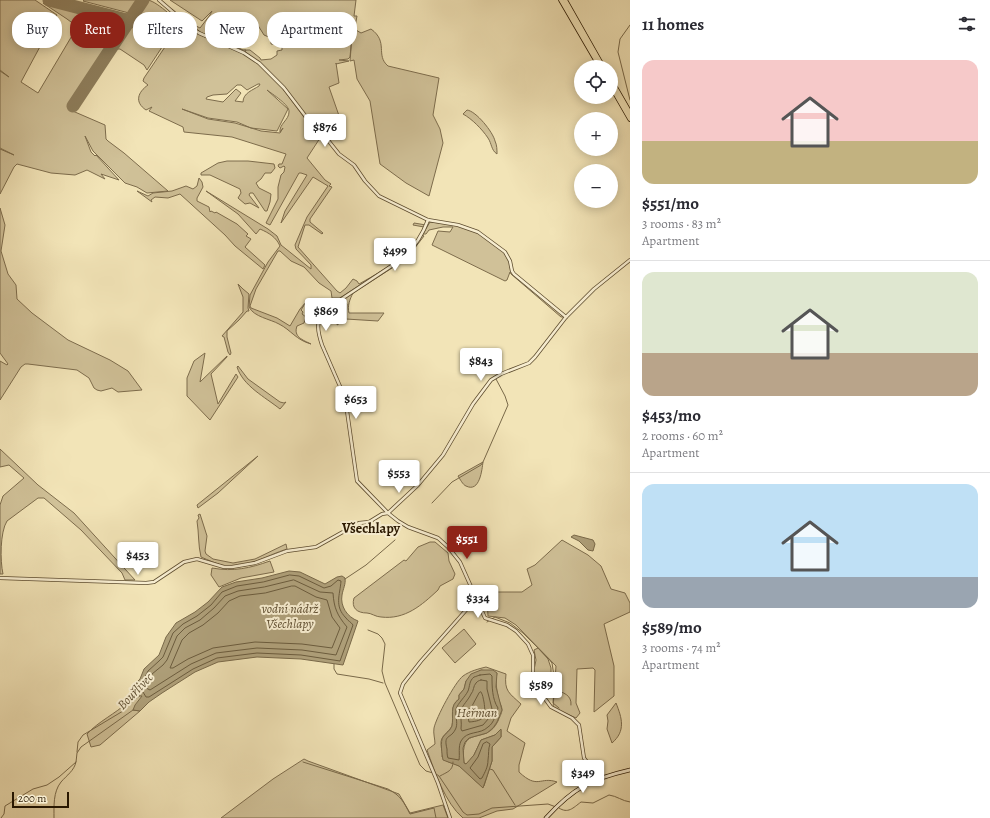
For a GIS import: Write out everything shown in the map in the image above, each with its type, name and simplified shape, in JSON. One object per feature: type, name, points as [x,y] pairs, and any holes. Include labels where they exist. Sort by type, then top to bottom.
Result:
[{"type":"highway","points":[[561,0],[596,60]]},
{"type":"highway","points":[[565,0],[599,60]]},
{"type":"highway","points":[[618,92],[630,113]]},
{"type":"highway","points":[[618,98],[630,119]]},
{"type":"main road","points":[[546,818],[559,804],[578,788],[602,777],[630,770]]},
{"type":"street","points":[[159,0],[199,33],[244,53],[259,63],[284,88],[310,122],[339,154],[354,165],[379,196],[428,220],[458,225],[478,232],[505,252],[510,261],[514,274],[566,317]]},
{"type":"street","points":[[428,220],[418,242],[410,252],[402,259],[328,308],[319,320],[319,332],[322,345],[346,404],[357,481],[388,513],[405,525],[434,536],[443,542],[460,562],[485,618],[507,625],[516,631],[528,644],[532,650],[534,660],[533,676],[540,692],[551,707],[556,711],[572,718],[579,725],[584,758],[602,777]]},
{"type":"street","points":[[0,578],[146,583],[154,582],[184,562],[197,559],[224,567],[232,567],[255,563],[283,552],[316,547],[359,523],[369,522],[382,514],[388,513],[418,485],[443,455],[473,404],[491,380],[501,374],[529,363],[566,317],[594,289],[630,260]]},
{"type":"street","points":[[450,818],[435,776],[400,692],[403,684],[426,655],[466,609],[478,603]]},
{"type":"shaded area","points":[[0,0],[35,0],[53,12],[12,12],[12,48],[39,48],[21,82],[38,93],[70,39],[70,48],[106,48],[68,109],[105,125],[106,139],[168,191],[147,193],[137,187],[125,183],[93,151],[85,136],[91,152],[95,156],[96,155],[119,180],[101,174],[105,179],[87,170],[75,175],[51,173],[17,164],[0,194],[0,149],[14,155],[0,148],[0,71],[9,77],[0,70]]},
{"type":"shaded area","points":[[137,0],[129,13],[83,1]]},
{"type":"shaded area","points":[[148,0],[157,4],[167,12],[140,12]]},
{"type":"shaded area","points":[[170,0],[356,0],[354,12],[267,12],[267,48],[351,48],[350,57],[348,59],[339,60],[349,61],[336,64],[339,83],[329,87],[344,130],[330,140],[312,124],[272,75],[245,52],[246,50],[235,48],[259,48],[259,12],[205,12],[205,18],[202,21],[197,18],[197,12],[188,12]]},
{"type":"shaded area","points":[[43,3],[77,12],[70,12],[70,21],[62,16],[62,12],[56,12]]},
{"type":"shaded area","points":[[205,22],[205,34],[197,30],[197,26],[200,28]]},
{"type":"shaded area","points":[[131,26],[133,27],[133,48],[161,48],[147,70],[144,65],[120,49],[117,49],[112,54],[116,48],[125,48],[125,35]]},
{"type":"shaded area","points":[[371,29],[379,39],[382,57],[388,66],[439,78],[433,115],[440,129],[443,143],[429,196],[406,183],[380,164],[370,101],[357,79],[354,60],[350,61],[351,48],[357,48],[357,31],[361,33]]},
{"type":"shaded area","points":[[197,33],[205,37],[205,48],[232,48],[244,53],[255,61],[283,89],[306,120],[322,135],[307,158],[325,180],[331,184],[329,186],[332,187],[310,219],[310,222],[323,233],[322,234],[309,225],[305,225],[298,247],[340,293],[353,279],[359,284],[381,271],[340,298],[332,298],[331,291],[319,283],[304,267],[291,261],[280,251],[278,251],[256,289],[250,306],[251,308],[277,318],[290,326],[306,302],[301,310],[303,312],[302,314],[306,317],[304,323],[297,326],[296,333],[300,338],[311,344],[301,340],[279,324],[258,315],[251,310],[249,307],[250,295],[268,262],[280,246],[272,236],[260,229],[256,234],[238,214],[206,191],[268,229],[277,236],[281,245],[311,269],[311,265],[296,249],[295,245],[307,217],[328,186],[313,177],[281,223],[285,211],[307,175],[299,173],[270,225],[266,223],[278,199],[278,187],[285,167],[280,168],[278,166],[279,164],[282,164],[286,154],[232,137],[184,132],[183,127],[149,111],[152,107],[146,110],[142,107],[139,97],[148,85],[143,81],[164,48],[197,48]],"holes":[[[260,84],[246,94],[243,102],[235,101],[241,93],[236,89],[223,102],[206,99],[207,97],[213,95],[227,94],[237,85],[241,85],[247,90]],[[267,90],[289,109],[289,115],[281,127],[280,132],[283,128],[280,133],[261,131],[251,128],[277,131],[288,109]],[[182,109],[208,118],[237,122],[250,128],[235,123],[208,119]]]},
{"type":"shaded area","points":[[467,110],[471,111],[484,122],[491,132],[496,144],[497,154],[483,131],[463,114]]},
{"type":"shaded area","points":[[227,161],[248,161],[274,164],[275,168],[271,173],[265,173],[256,183],[259,188],[271,194],[267,211],[265,211],[253,193],[250,193],[249,195],[259,208],[250,203],[245,204],[238,198],[241,193],[240,189],[210,175],[201,175],[201,173],[218,163]]},
{"type":"shaded area","points":[[199,178],[203,187],[197,201],[209,207],[210,212],[216,212],[237,224],[248,234],[246,236],[251,239],[245,247],[265,265],[263,269],[235,246],[180,194],[168,198],[155,197],[151,200],[152,202],[137,191],[148,196],[153,193],[172,191],[186,186],[193,189],[197,186]]},
{"type":"shaded area","points":[[0,208],[5,225],[1,251],[8,274],[16,285],[17,299],[32,313],[68,340],[110,360],[128,371],[142,390],[118,392],[112,388],[101,391],[94,388],[89,378],[77,370],[25,364],[21,367],[0,400],[0,361],[7,365],[8,364],[0,353]]},
{"type":"shaded area","points":[[430,222],[451,224],[475,231],[503,251],[509,260],[511,272],[564,317],[561,317],[510,272],[507,280],[505,281],[432,245],[438,231],[450,232],[453,227],[443,227],[429,230],[426,234],[423,234]]},
{"type":"shaded area","points":[[414,223],[426,225],[415,244],[399,260],[412,246],[424,227],[413,225]]},
{"type":"shaded area","points":[[422,235],[424,236],[403,261],[353,293],[348,310],[349,313],[384,313],[378,321],[346,319],[347,304],[341,299],[386,271],[406,255]]},
{"type":"shaded area","points":[[238,284],[249,294],[249,311],[247,311],[227,331],[231,353],[230,355],[224,337],[222,336],[243,312],[243,297]]},
{"type":"shaded area","points":[[346,319],[337,325],[338,320]]},
{"type":"shaded area","points":[[205,353],[200,382],[227,356],[211,374],[218,404],[236,374],[238,377],[210,420],[187,396],[187,378],[194,361]]},
{"type":"shaded area","points":[[238,366],[248,379],[280,402],[286,402],[280,409],[244,380],[237,367]]},
{"type":"shaded area","points":[[0,449],[38,485],[74,513],[135,580],[125,580],[122,573],[81,530],[44,498],[38,498],[7,521],[3,532],[1,547],[3,574],[0,574],[0,505],[3,496],[24,478],[9,465],[0,467]]},
{"type":"shaded area","points":[[258,456],[218,493],[198,508],[197,505]]},
{"type":"shaded area","points":[[483,462],[481,475],[477,483],[471,487],[465,485],[458,476]]},
{"type":"shaded area","points":[[200,514],[207,536],[205,551],[206,554],[213,559],[233,563],[255,559],[286,544],[287,549],[248,564],[224,566],[212,562],[201,557],[197,521],[199,518],[198,515]]},
{"type":"shaded area","points":[[562,540],[588,555],[601,566],[611,589],[625,593],[630,603],[630,612],[604,624],[614,666],[614,696],[594,712],[595,670],[593,668],[577,669],[576,703],[580,713],[576,718],[553,708],[556,666],[516,625],[505,618],[488,616],[487,598],[498,592],[522,592],[532,585],[527,569],[535,565]]},
{"type":"shaded area","points":[[430,542],[435,542],[448,553],[449,561],[455,574],[453,579],[440,586],[438,590],[419,606],[405,614],[398,616],[379,617],[369,613],[360,612],[354,607],[354,598],[404,560],[406,561],[418,547]]},
{"type":"shaded area","points":[[270,561],[274,572],[241,578],[219,587],[211,575],[212,568],[228,570],[242,569]]},
{"type":"shaded area","points":[[464,629],[476,644],[455,663],[442,648]]},
{"type":"shaded area","points":[[538,648],[548,659],[551,668],[551,685],[541,691],[533,675],[536,660],[534,650]]},
{"type":"shaded area","points":[[486,667],[506,674],[508,691],[521,704],[511,718],[507,731],[525,743],[519,765],[519,772],[531,780],[539,782],[547,780],[557,782],[513,809],[497,811],[479,818],[463,818],[446,796],[427,750],[435,744],[435,723],[455,685],[466,674]],"holes":[[[481,670],[497,673],[496,687],[502,710],[501,714],[493,729],[487,733],[469,739],[464,750],[464,763],[467,764],[474,755],[481,740],[495,735],[501,730],[501,737],[492,747],[492,761],[484,786],[480,785],[459,766],[446,761],[442,757],[441,741],[443,736],[452,726],[453,708],[459,699],[459,695],[464,689],[466,681]]]},
{"type":"shaded area","points":[[141,695],[143,696],[133,710],[140,711],[100,745],[91,747],[87,734],[128,702],[130,703]]},
{"type":"shaded area","points":[[616,703],[622,724],[619,734],[612,743],[607,729],[607,715]]},
{"type":"shaded area","points":[[304,759],[399,794],[410,813],[443,805],[448,818],[221,818],[273,779]]},
{"type":"water","points":[[574,535],[593,540],[595,544],[593,551],[588,550],[579,541],[571,537]]},
{"type":"water","name":"vodní nádrž Všechlapy","points":[[289,571],[300,572],[325,584],[337,577],[342,576],[345,578],[342,595],[343,607],[351,617],[358,621],[343,665],[301,659],[257,657],[218,662],[195,672],[149,702],[140,711],[133,710],[142,696],[139,696],[131,703],[129,702],[135,684],[140,679],[144,669],[159,655],[166,637],[176,623],[195,612],[208,602],[222,587],[236,582],[262,578]]},
{"type":"water","name":"Heřman","points":[[481,670],[493,670],[497,673],[496,687],[502,710],[493,728],[487,733],[469,738],[465,742],[463,748],[464,763],[466,764],[474,755],[481,740],[495,735],[501,729],[501,737],[492,747],[492,761],[483,788],[459,766],[443,760],[441,745],[443,737],[452,726],[453,708],[459,699],[459,695],[464,689],[466,681],[471,674]]},
{"type":"waterway","points":[[630,25],[620,39],[618,52],[630,100]]},
{"type":"waterway","points":[[432,503],[452,482],[481,465],[483,462],[508,405],[496,379]]},
{"type":"waterway","points":[[345,579],[366,565],[395,540]]},
{"type":"waterway","points":[[487,622],[495,617],[510,623],[523,633],[552,663],[554,690],[568,696],[571,705]]},
{"type":"waterway","name":"Bouřlivec","points":[[368,630],[378,634],[385,644],[382,671],[385,683],[420,765],[426,771],[433,773]]},
{"type":"waterway","points":[[334,664],[334,669],[337,674],[369,679],[383,683]]},
{"type":"waterway","points":[[554,690],[553,703],[559,708]]},
{"type":"waterway","points":[[77,752],[78,742],[83,735],[123,711],[130,702]]},
{"type":"waterway","name":"Bouřlivec","points":[[1,818],[4,814],[5,806],[33,789],[47,785],[59,777],[76,762],[77,753],[81,747],[133,710]]},
{"type":"waterway","points":[[54,818],[54,799],[58,786],[72,770],[76,762]]},
{"type":"waterway","points":[[303,762],[388,789],[401,799],[410,814],[434,808],[436,818]]},
{"type":"waterway","points":[[440,776],[451,769],[453,762]]},
{"type":"waterway","points":[[490,769],[493,770],[515,805]]},
{"type":"waterway","name":"Bouřlivec","points":[[436,774],[439,776],[463,812],[467,815],[479,814],[492,808],[548,804],[556,807]]},
{"type":"waterway","name":"Bouřlivec","points":[[559,808],[562,810],[568,810],[581,802],[593,803],[609,795],[630,802]]},
{"type":"runway","points":[[49,0],[133,22]]},
{"type":"runway","points":[[73,106],[143,0]]},
{"type":"district","name":"Všechlapy","points":[[371,528]]}]
